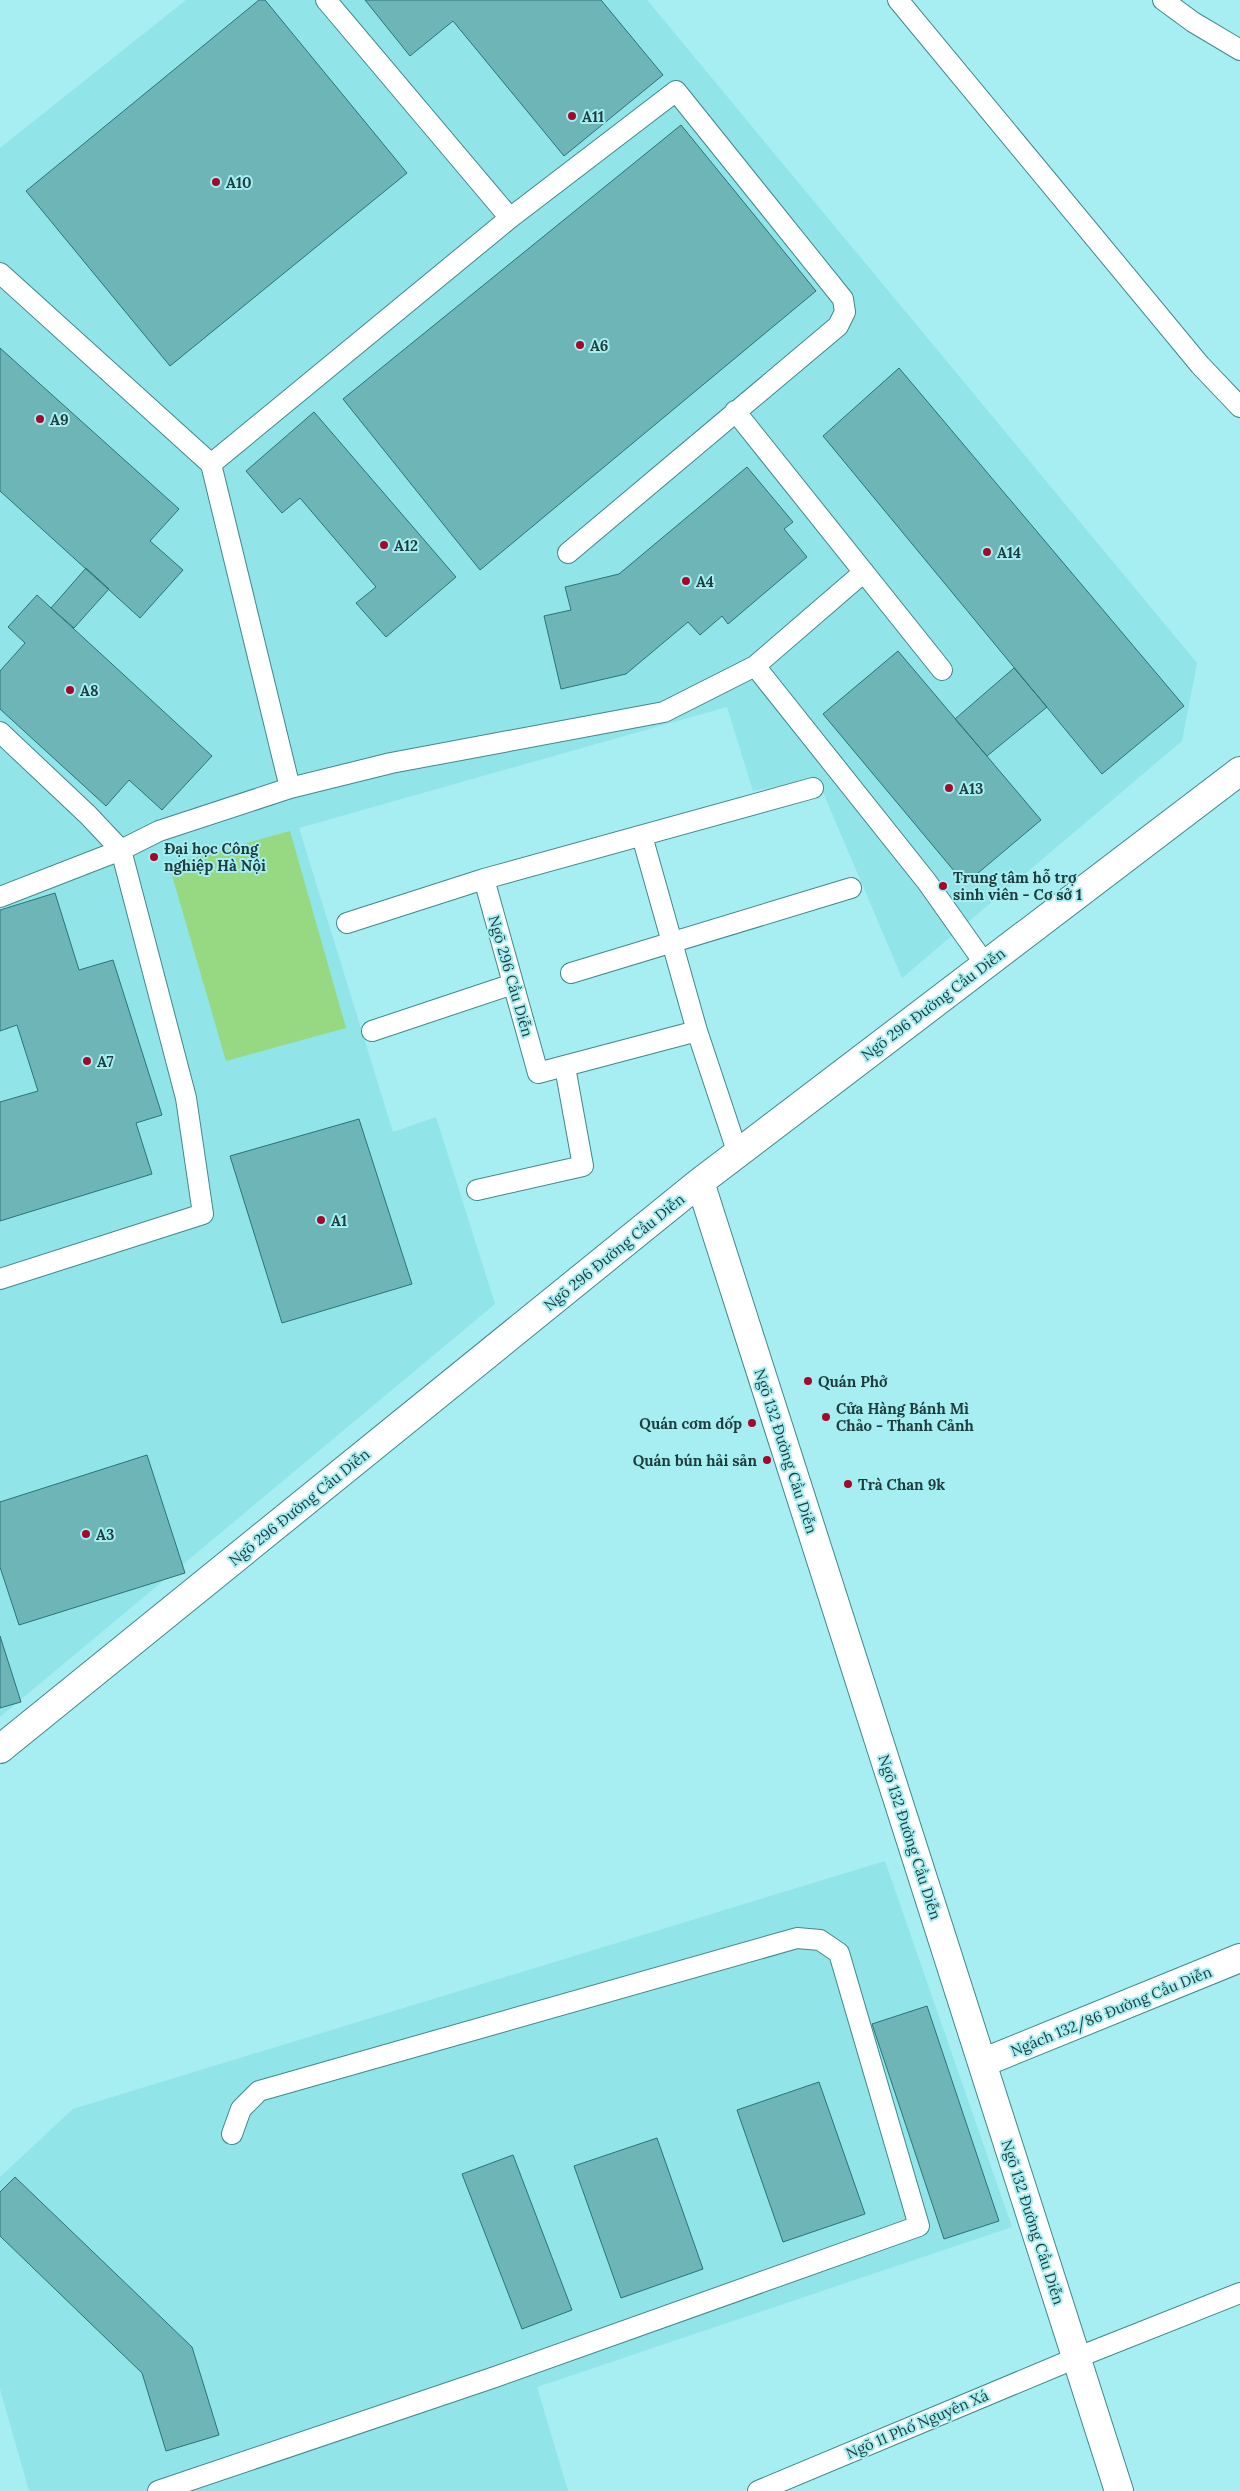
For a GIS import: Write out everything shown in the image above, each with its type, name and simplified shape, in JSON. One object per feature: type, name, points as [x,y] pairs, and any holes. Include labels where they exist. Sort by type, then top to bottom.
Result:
[{"type":"street","name":"Ngõ 296 Đường Cầu Diễn","points":[[0,1749],[700,1182],[1240,771]]},
{"type":"street","name":"Ngõ 132 Đường Cầu Diễn","points":[[700,1182],[1119,2491]]},
{"type":"street","name":"Ngách 132/86 Đường Cầu Diễn","points":[[982,2063],[1240,1958]]},
{"type":"lane","points":[[326,0],[510,218]]},
{"type":"lane","points":[[898,0],[1200,365],[1240,407]]},
{"type":"lane","points":[[1163,0],[1193,22],[1240,50]]},
{"type":"lane","points":[[211,464],[510,218],[676,90],[843,299],[845,312],[838,326],[568,553]]},
{"type":"lane","points":[[0,273],[211,464],[290,788]]},
{"type":"lane","points":[[736,411],[942,670]]},
{"type":"lane","points":[[0,897],[121,850],[159,831],[290,788],[392,763],[664,712],[755,666],[864,572]]},
{"type":"lane","points":[[755,666],[927,882],[985,964]]},
{"type":"lane","points":[[0,732],[88,815],[121,850],[186,1098],[203,1214],[0,1279]]},
{"type":"lane","points":[[347,923],[484,879],[813,788]]},
{"type":"lane","points":[[642,836],[697,1031],[738,1154]]},
{"type":"lane","name":"Ngõ 296 Cầu Diễn","points":[[484,879],[538,1073],[697,1031]]},
{"type":"lane","points":[[571,973],[851,888]]},
{"type":"lane","points":[[372,1031],[513,984]]},
{"type":"lane","points":[[477,1190],[583,1166],[565,1067]]},
{"type":"lane","points":[[158,2491],[495,2377],[919,2226],[838,1953],[820,1940],[797,1938],[259,2091],[241,2109],[232,2134]]},
{"type":"lane","name":"Ngõ 11 Phố Nguyên Xá","points":[[758,2491],[1076,2358],[1240,2293]]},
{"type":"shaded area","name":"Đại học Công nghiệp Hà Nội","points":[[186,0],[647,0],[1197,663],[1182,741],[902,978],[817,778],[753,791],[727,707],[299,828],[393,1132],[436,1117],[495,1304],[0,1717],[0,913],[9,910],[0,886],[0,148]]},
{"type":"shaded area","points":[[885,1861],[1012,2227],[537,2387],[568,2491],[29,2491],[0,2389],[0,2177],[73,2109]]},
{"type":"green space","points":[[290,831],[346,1028],[226,1061],[169,865]]},
{"type":"building","name":"A10","points":[[259,0],[265,0],[407,173],[170,366],[26,191]]},
{"type":"building","name":"A11","points":[[365,0],[601,0],[663,75],[564,156],[453,21],[410,56]]},
{"type":"building","name":"A6","points":[[681,125],[816,291],[480,570],[343,399]]},
{"type":"building","name":"A9","points":[[0,348],[179,509],[150,541],[183,570],[140,618],[0,491]]},
{"type":"building","name":"A14","points":[[899,368],[1184,706],[1102,774],[823,436]]},
{"type":"building","name":"A12","points":[[314,412],[456,577],[386,637],[356,603],[376,587],[300,498],[282,513],[246,471]]},
{"type":"building","name":"A4","points":[[747,467],[793,522],[784,529],[807,557],[728,624],[722,616],[700,635],[688,622],[626,674],[561,689],[544,616],[571,610],[565,587],[619,574]]},
{"type":"building","points":[[86,568],[109,589],[74,628],[51,608]]},
{"type":"building","name":"A8","points":[[37,595],[212,756],[162,810],[129,780],[106,806],[0,709],[0,671],[25,643],[8,627]]},
{"type":"building","name":"A13","points":[[898,651],[1041,820],[965,884],[823,714]]},
{"type":"building","points":[[1014,668],[1047,707],[987,756],[955,719]]},
{"type":"building","name":"A7","points":[[55,893],[79,970],[113,960],[162,1115],[136,1123],[152,1174],[0,1221],[0,1102],[38,1091],[17,1025],[0,1031],[0,910]]},
{"type":"building","name":"A1","points":[[359,1119],[412,1284],[282,1323],[230,1156]]},
{"type":"building","name":"A3","points":[[147,1455],[185,1573],[19,1625],[0,1567],[0,1502]]},
{"type":"building","points":[[0,1636],[21,1702],[0,1708]]},
{"type":"building","points":[[927,2006],[999,2221],[944,2239],[872,2024]]},
{"type":"building","points":[[819,2082],[865,2214],[783,2242],[737,2110]]},
{"type":"building","points":[[657,2138],[703,2269],[621,2298],[574,2166]]},
{"type":"building","points":[[513,2155],[572,2310],[522,2329],[462,2174]]},
{"type":"building","points":[[15,2177],[192,2347],[219,2435],[166,2451],[142,2373],[0,2236],[0,2192]]},
{"type":"place","name":"A11","points":[[572,116]]},
{"type":"place","name":"A10","points":[[216,182]]},
{"type":"place","name":"A6","points":[[580,345]]},
{"type":"place","name":"A9","points":[[40,419]]},
{"type":"place","name":"A12","points":[[384,545]]},
{"type":"place","name":"A14","points":[[987,552]]},
{"type":"place","name":"A4","points":[[686,581]]},
{"type":"place","name":"A8","points":[[70,690]]},
{"type":"place","name":"A13","points":[[949,788]]},
{"type":"place","name":"Đại học Công nghiệp Hà Nội","points":[[154,857]]},
{"type":"place","name":"Trung tâm hỗ trợ sinh viên - Cơ sở 1","points":[[943,886]]},
{"type":"place","name":"A7","points":[[87,1061]]},
{"type":"place","name":"A1","points":[[321,1220]]},
{"type":"place","name":"Quán Phở","points":[[808,1381]]},
{"type":"place","name":"Cửa Hàng Bánh Mì Chảo - Thanh Cảnh","points":[[826,1417]]},
{"type":"place","name":"Quán cơm dốp","points":[[752,1423]]},
{"type":"place","name":"Quán bún hải sản","points":[[767,1460]]},
{"type":"place","name":"Trà Chan 9k","points":[[848,1484]]},
{"type":"place","name":"A3","points":[[86,1534]]}]
